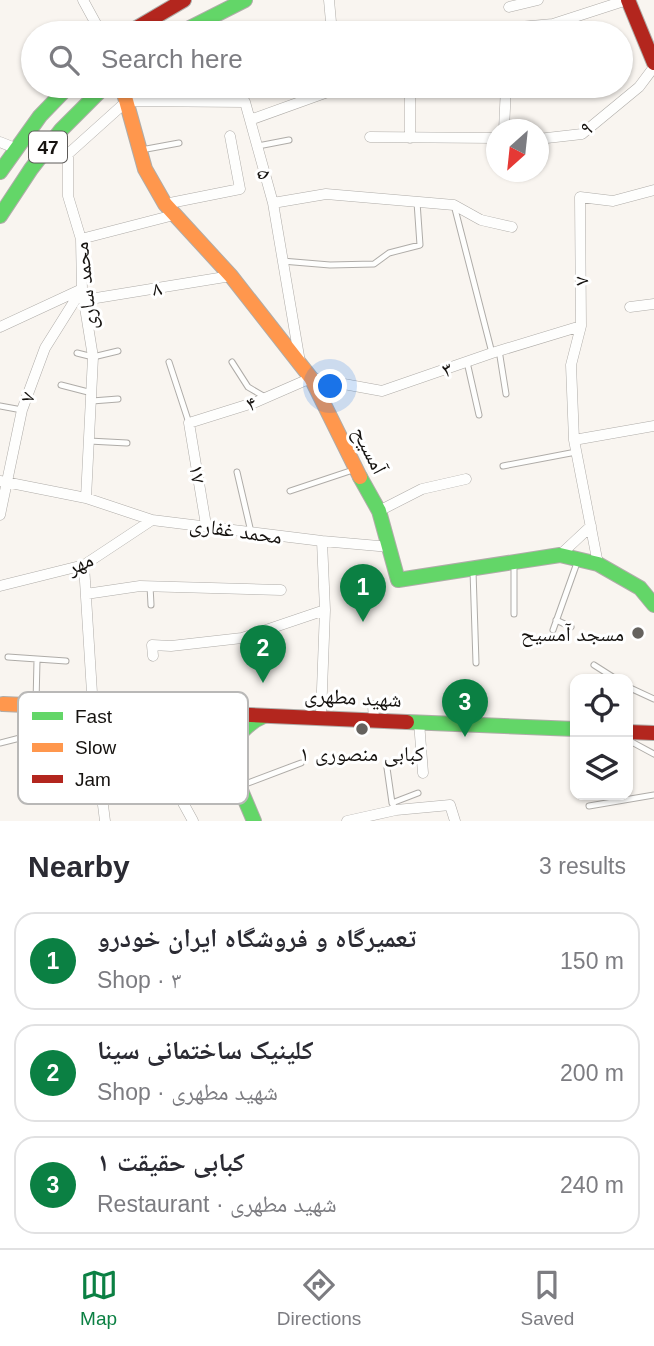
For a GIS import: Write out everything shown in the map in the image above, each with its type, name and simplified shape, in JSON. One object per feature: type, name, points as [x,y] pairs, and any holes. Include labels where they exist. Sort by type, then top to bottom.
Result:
[{"type":"main road","points":[[148,21],[184,0]]},
{"type":"main road","points":[[204,21],[245,0]]},
{"type":"main road","points":[[628,0],[654,65]]},
{"type":"main road","name":"47","points":[[0,172],[15,148],[57,98]]},
{"type":"main road","name":"47","points":[[0,216],[61,130],[93,98]]},
{"type":"main road","name":"آمسیح","points":[[126,98],[145,169],[170,209],[230,276],[311,378],[355,469],[379,511],[398,580],[560,555],[598,564],[639,588],[654,605]]},
{"type":"main road","name":"شهید مطهری","points":[[248,713],[321,716],[374,713],[419,722],[570,729]]},
{"type":"main road","points":[[248,725],[266,715]]},
{"type":"main road","points":[[633,732],[654,733]]},
{"type":"main road","points":[[247,804],[254,821]]},
{"type":"street","points":[[83,0],[94,21]]},
{"type":"street","points":[[329,0],[330,21]]},
{"type":"street","points":[[509,7],[538,0]]},
{"type":"street","points":[[562,21],[628,0]]},
{"type":"street","name":"۹","points":[[633,92],[654,65]]},
{"type":"street","points":[[127,101],[245,102],[250,120],[311,98]]},
{"type":"street","points":[[410,98],[410,138]]},
{"type":"street","points":[[504,119],[505,98]]},
{"type":"street","name":"۹","points":[[549,138],[582,134],[626,98]]},
{"type":"street","name":"محمد ساری","points":[[86,498],[93,357],[82,289],[81,239],[68,196],[68,154],[127,101]]},
{"type":"street","name":"۵","points":[[250,120],[273,203],[300,362]]},
{"type":"street","points":[[81,239],[240,188],[230,136]]},
{"type":"street","points":[[370,137],[486,138]]},
{"type":"street","points":[[0,142],[15,148]]},
{"type":"street","name":"۷","points":[[598,564],[574,440],[571,365],[581,326],[580,197],[613,201],[654,190]]},
{"type":"street","points":[[273,203],[326,194],[454,205],[481,220],[512,227]]},
{"type":"street","name":"۸","points":[[84,300],[230,276]]},
{"type":"street","points":[[0,327],[82,289]]},
{"type":"street","name":"۷","points":[[0,515],[3,482],[22,410],[46,348],[82,289]]},
{"type":"street","points":[[630,307],[654,304]]},
{"type":"street","name":"۳","points":[[311,378],[382,391],[581,326]]},
{"type":"street","name":"۴","points":[[189,423],[311,378]]},
{"type":"street","name":"۱۷","points":[[189,423],[206,525]]},
{"type":"street","points":[[574,440],[654,426]]},
{"type":"street","points":[[379,511],[422,489],[466,479]]},
{"type":"street","name":"محمد غفاری","points":[[3,482],[86,498],[152,520],[390,547]]},
{"type":"street","name":"مهر","points":[[0,586],[84,565],[152,520]]},
{"type":"street","points":[[560,555],[591,526]]},
{"type":"street","points":[[321,716],[326,610],[322,541]]},
{"type":"street","points":[[84,565],[93,692]]},
{"type":"street","points":[[86,594],[150,586],[281,590]]},
{"type":"street","points":[[153,656],[152,645],[171,646],[242,638],[326,610]]},
{"type":"street","points":[[419,722],[423,773]]},
{"type":"street","points":[[184,804],[194,821]]},
{"type":"street","points":[[347,821],[394,807],[450,805],[455,821]]},
{"type":"lane","points":[[257,146],[289,139]]},
{"type":"lane","points":[[141,150],[179,143]]},
{"type":"lane","points":[[282,261],[330,265],[374,264],[389,253],[419,244],[417,202]]},
{"type":"lane","points":[[454,205],[506,394]]},
{"type":"lane","points":[[77,353],[93,357],[118,351]]},
{"type":"lane","points":[[169,362],[189,423]]},
{"type":"lane","points":[[232,362],[248,387],[265,397]]},
{"type":"lane","points":[[467,362],[479,415]]},
{"type":"lane","points":[[61,385],[92,397],[118,399]]},
{"type":"lane","points":[[0,406],[22,410]]},
{"type":"lane","points":[[89,441],[127,443]]},
{"type":"lane","points":[[503,466],[576,452]]},
{"type":"lane","points":[[290,491],[355,469]]},
{"type":"lane","points":[[237,472],[251,532]]},
{"type":"lane","points":[[553,630],[579,558]]},
{"type":"lane","points":[[514,563],[514,614]]},
{"type":"lane","points":[[473,570],[476,663]]},
{"type":"lane","points":[[150,586],[151,605]]},
{"type":"lane","points":[[556,620],[571,627]]},
{"type":"lane","points":[[8,657],[66,661]]},
{"type":"lane","points":[[36,692],[37,660]]},
{"type":"lane","points":[[594,665],[608,674]]},
{"type":"lane","points":[[633,689],[654,699]]},
{"type":"lane","points":[[0,743],[18,738]]},
{"type":"lane","points":[[633,743],[654,754]]},
{"type":"lane","points":[[248,783],[301,763]]},
{"type":"lane","points":[[387,768],[394,807],[418,793]]},
{"type":"lane","points":[[589,806],[654,795]]},
{"type":"traffic: fast","points":[[204,21],[245,0]]},
{"type":"traffic: fast","points":[[0,172],[40,116],[57,98]]},
{"type":"traffic: fast","points":[[0,216],[61,130],[93,98]]},
{"type":"traffic: fast","points":[[360,477],[379,511],[398,580],[560,555],[598,564],[640,588],[654,605]]},
{"type":"traffic: fast","points":[[248,726],[264,716]]},
{"type":"traffic: fast","points":[[407,722],[570,729]]},
{"type":"traffic: fast","points":[[247,804],[254,821]]},
{"type":"traffic: slow","points":[[125,98],[145,169],[165,204],[231,276],[311,378],[360,477]]},
{"type":"traffic: slow","points":[[3,704],[18,705]]},
{"type":"traffic: jam","points":[[148,21],[184,0]]},
{"type":"traffic: jam","points":[[628,0],[654,63]]},
{"type":"traffic: jam","points":[[248,715],[407,722]]},
{"type":"traffic: jam","points":[[633,732],[654,733]]},
{"type":"place","name":"تعمیرگاه و فروشگاه ایران خودرو","points":[[363,622]]},
{"type":"place","name":"مسجد آمسیح","points":[[638,633]]},
{"type":"place","name":"کلینیک ساختمانی سینا","points":[[263,683]]},
{"type":"place","name":"کبابی منصوری ۱","points":[[362,729]]},
{"type":"place","name":"کبابی حقیقت ۱","points":[[465,737]]}]
